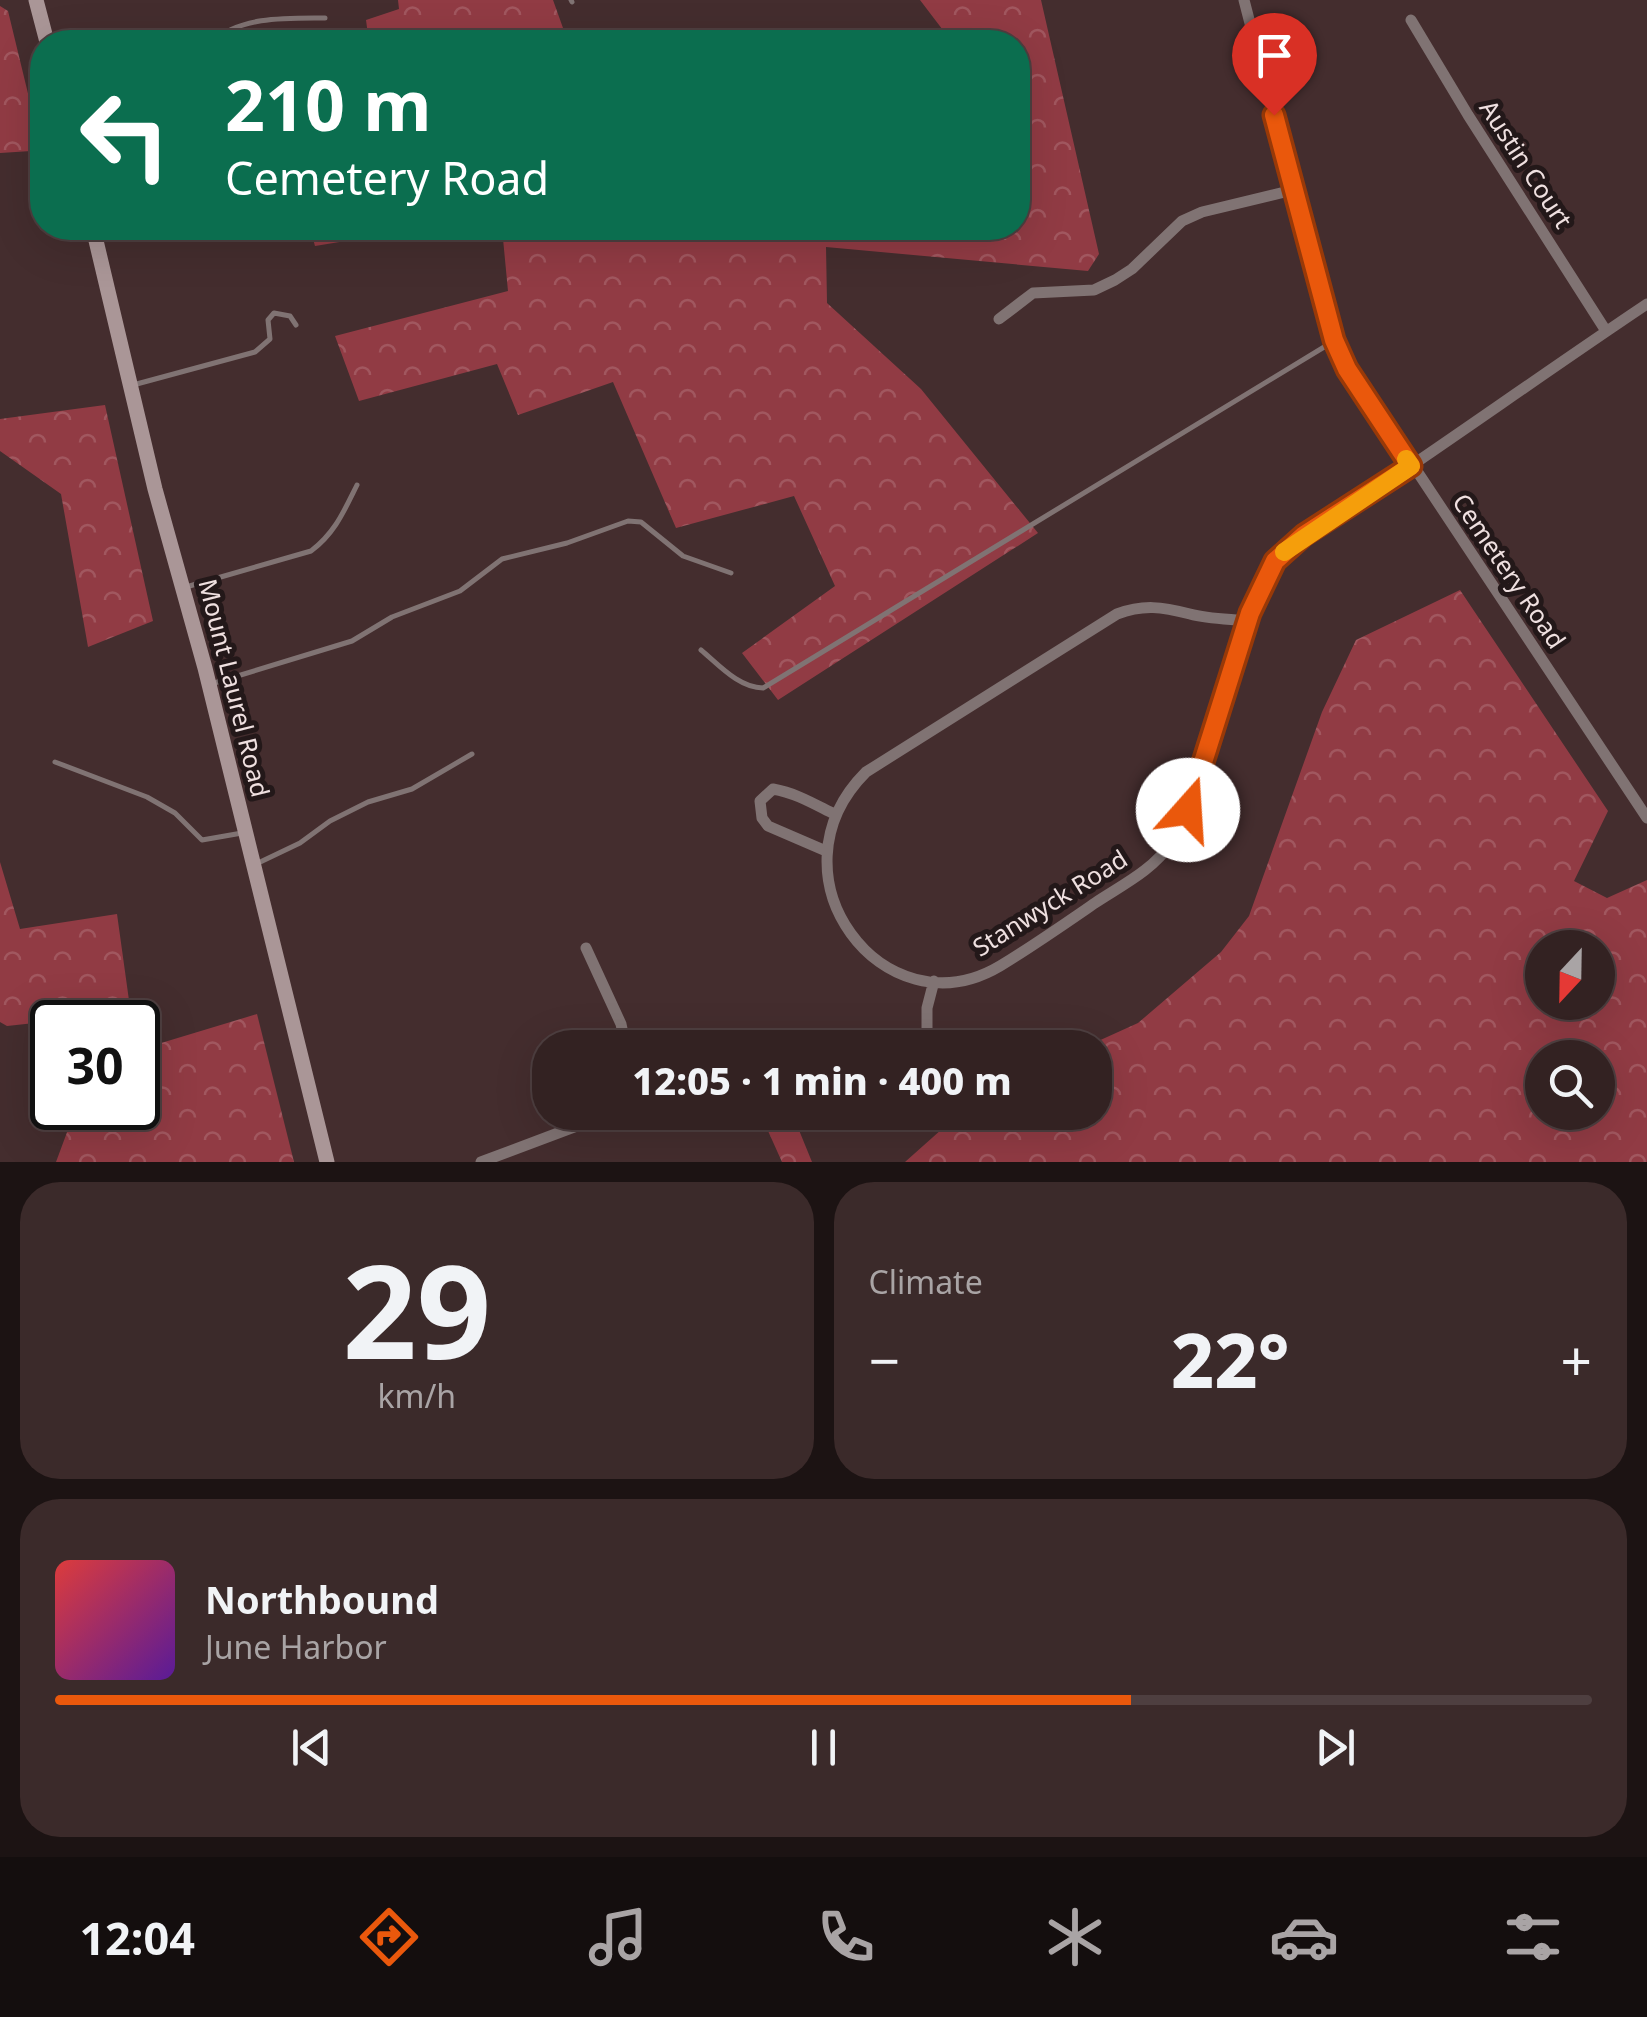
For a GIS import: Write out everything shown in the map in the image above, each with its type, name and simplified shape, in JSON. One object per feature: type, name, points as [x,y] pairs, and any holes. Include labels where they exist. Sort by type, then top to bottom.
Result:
[{"type":"main road","points":[[36,0],[44,30]]},
{"type":"main road","name":"Mount Laurel Road","points":[[96,240],[155,489],[208,684],[326,1162]]},
{"type":"street","name":"Cemetery Road","points":[[1244,0],[1334,340],[1347,369],[1647,818]]},
{"type":"street","name":"Austin Court","points":[[1412,20],[1606,331]]},
{"type":"street","points":[[999,319],[1033,293],[1094,290],[1115,280],[1132,269],[1182,220],[1293,190]]},
{"type":"street","name":"Stanwyck Road","points":[[1248,621],[1147,606],[1101,622],[882,760],[853,785],[834,814],[826,851],[830,888],[852,936],[891,970],[934,981],[960,980],[995,969],[1131,881],[1160,856],[1181,827],[1196,792],[1264,579],[1289,546],[1647,304]]},
{"type":"street","points":[[826,851],[768,826],[762,818],[760,801],[773,789],[800,796],[834,814]]},
{"type":"street","points":[[586,948],[622,1030]]},
{"type":"street","points":[[927,1030],[934,981]]},
{"type":"street","points":[[481,1162],[566,1130]]},
{"type":"lane","points":[[229,30],[273,20],[325,18]]},
{"type":"lane","points":[[133,385],[256,352],[270,338],[268,320],[274,314],[290,316],[296,324]]},
{"type":"lane","points":[[701,650],[730,674],[753,688],[763,688],[1334,340]]},
{"type":"lane","points":[[183,588],[311,551],[337,526],[358,485]]},
{"type":"lane","points":[[208,684],[352,641],[392,617],[460,592],[502,558],[628,522],[640,522],[683,556],[731,573]]},
{"type":"lane","points":[[254,866],[300,842],[330,820],[368,802],[412,789],[472,754]]},
{"type":"lane","points":[[56,762],[147,797],[175,812],[202,840],[245,832]]},
{"type":"green space","points":[[398,0],[553,0],[564,30],[367,30],[366,20],[399,9]]},
{"type":"green space","points":[[920,0],[1041,0],[1099,254],[1088,271],[826,247],[827,303],[921,389],[1038,533],[778,700],[742,653],[835,586],[794,496],[676,528],[613,382],[518,415],[497,364],[359,401],[335,336],[508,291],[503,240],[1030,240],[1030,30],[943,30]]},
{"type":"green space","points":[[0,6],[8,11],[30,102],[30,151],[0,153]]},
{"type":"green space","points":[[313,240],[352,240],[315,246]]},
{"type":"green space","points":[[105,405],[153,621],[88,647],[61,494],[0,451],[0,419]]},
{"type":"green space","points":[[1460,590],[1608,811],[1574,881],[1607,898],[1647,880],[1647,1162],[905,1162],[941,1130],[1112,1130],[1112,1035],[1138,1023],[1221,952],[1249,916],[1322,712],[1356,640]]},
{"type":"green space","points":[[0,862],[20,929],[117,914],[129,1000],[30,1000],[30,1023],[7,1026],[0,1022]]},
{"type":"green space","points":[[257,1014],[294,1162],[56,1162],[68,1130],[160,1130],[160,1043]]},
{"type":"green space","points":[[768,1130],[799,1130],[812,1162],[782,1162]]},
{"type":"slow traffic","points":[[1284,552],[1411,466],[1406,459]]},
{"type":"route","points":[[1188,810],[1230,687],[1250,613],[1275,561],[1304,535],[1411,466],[1347,369],[1334,340],[1274,115]]}]
